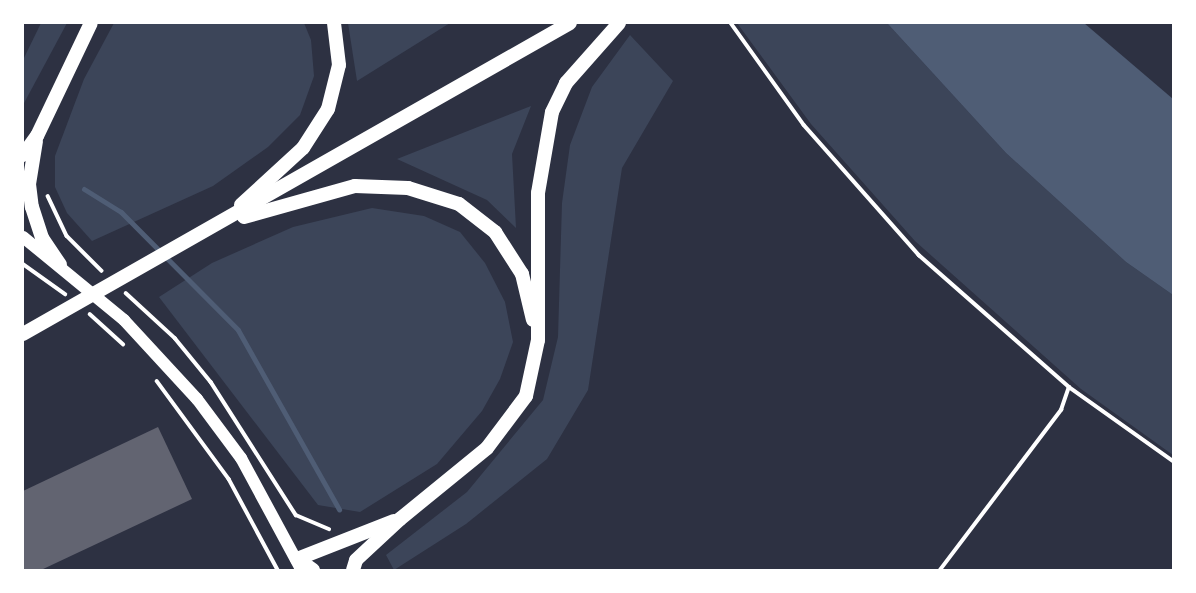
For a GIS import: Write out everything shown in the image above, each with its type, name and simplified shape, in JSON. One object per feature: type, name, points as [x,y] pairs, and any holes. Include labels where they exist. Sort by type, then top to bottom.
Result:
[{"type":"main road","points":[[23,155],[37,136],[91,23]]},
{"type":"main road","points":[[222,223],[303,148],[328,109],[339,65],[334,23]]},
{"type":"main road","points":[[29,331],[570,23]]},
{"type":"main road","points":[[338,570],[355,565],[400,519],[453,480],[511,421],[526,396],[538,340],[538,192],[552,112],[566,83],[619,23]]},
{"type":"main road","points":[[37,136],[26,188],[38,228],[60,265]]},
{"type":"main road","points":[[222,223],[355,186],[408,188],[459,204],[495,232],[522,274],[538,340]]},
{"type":"main road","points":[[23,237],[124,320],[197,399],[241,458],[299,565],[313,570]]},
{"type":"main road","points":[[299,565],[400,519]]},
{"type":"path","points":[[731,23],[804,125],[919,255],[1069,387],[1173,461]]},
{"type":"path","points":[[23,264],[69,298]]},
{"type":"path","points":[[80,306],[129,349]]},
{"type":"path","points":[[156,379],[229,479],[278,570]]},
{"type":"path","points":[[940,570],[1061,410],[1069,387]]},
{"type":"shaded area","points":[[41,23],[67,23],[23,105],[23,60]]},
{"type":"shaded area","points":[[114,23],[304,23],[311,40],[314,76],[300,115],[268,147],[213,186],[92,241],[67,213],[55,187],[55,156],[84,79]]},
{"type":"shaded area","points":[[348,23],[450,23],[357,81]]},
{"type":"shaded area","points":[[737,23],[887,23],[1006,153],[1126,262],[1173,295],[1173,455],[1081,389],[915,241],[811,124]]},
{"type":"shaded area","points":[[887,23],[1084,23],[1173,99],[1173,295],[1126,262],[1006,153]]},
{"type":"shaded area","points":[[630,35],[673,81],[622,168],[588,390],[547,459],[466,524],[394,570],[386,555],[467,492],[543,400],[558,337],[562,203],[570,145],[592,87]]},
{"type":"shaded area","points":[[531,106],[512,154],[516,228],[487,200],[397,159]]},
{"type":"shaded area","points":[[372,208],[424,216],[460,232],[485,263],[505,302],[513,342],[500,379],[482,411],[437,464],[360,512],[318,505],[159,297],[212,263],[293,227]]},
{"type":"building","points":[[158,427],[192,499],[41,570],[23,570],[23,491]]},
{"type":"waterway","points":[[84,189],[121,212],[238,330],[339,509]]}]
